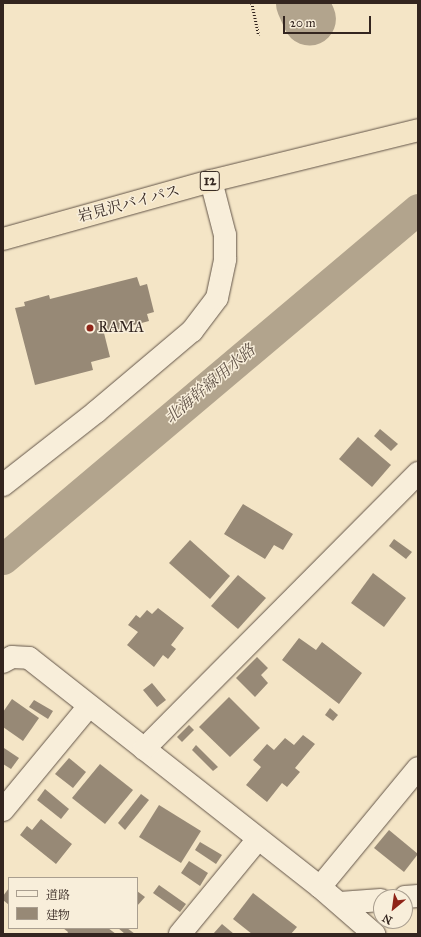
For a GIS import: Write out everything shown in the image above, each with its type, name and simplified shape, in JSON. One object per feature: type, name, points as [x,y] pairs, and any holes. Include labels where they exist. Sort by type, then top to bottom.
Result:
[{"type":"highway","name":"岩見沢バイパス","points":[[3,239],[211,181],[418,130]]},
{"type":"street","points":[[3,485],[96,412],[192,331],[217,298],[225,259],[224,235],[211,181]]},
{"type":"street","points":[[144,749],[418,473]]},
{"type":"street","points":[[3,662],[12,657],[29,658],[320,887],[374,934]]},
{"type":"street","points":[[3,810],[89,706]]},
{"type":"street","points":[[320,887],[418,768]]},
{"type":"street","points":[[180,934],[258,839]]},
{"type":"street","points":[[340,903],[373,901]]},
{"type":"path","points":[[252,3],[260,35]]},
{"type":"building","points":[[137,277],[140,286],[147,284],[154,312],[147,314],[149,321],[104,333],[110,357],[91,362],[93,370],[35,385],[15,308],[25,306],[24,302],[49,295],[50,299]]},
{"type":"building","points":[[380,429],[398,444],[391,451],[374,436]]},
{"type":"building","points":[[358,437],[391,465],[372,487],[339,459]]},
{"type":"building","points":[[243,504],[293,534],[283,550],[274,545],[265,559],[224,534]]},
{"type":"building","points":[[394,539],[412,552],[406,559],[389,546]]},
{"type":"building","points":[[190,540],[230,576],[210,599],[169,563]]},
{"type":"building","points":[[373,573],[406,598],[384,627],[351,603]]},
{"type":"building","points":[[238,575],[266,598],[238,629],[211,606]]},
{"type":"building","points":[[158,608],[184,628],[171,645],[176,649],[168,659],[163,655],[154,667],[127,645],[138,632],[128,625],[136,615],[140,618],[147,610],[152,614]]},
{"type":"building","points":[[299,638],[316,650],[322,642],[362,673],[339,704],[282,660]]},
{"type":"building","points":[[257,657],[268,668],[261,675],[268,683],[255,697],[236,678]]},
{"type":"building","points":[[152,683],[166,700],[157,707],[143,690]]},
{"type":"building","points":[[229,697],[260,728],[230,757],[199,727]]},
{"type":"building","points":[[12,699],[39,718],[23,741],[3,727],[3,712]]},
{"type":"building","points":[[34,700],[53,711],[48,719],[29,707]]},
{"type":"building","points":[[330,708],[338,715],[333,721],[325,715]]},
{"type":"building","points":[[189,725],[194,730],[182,742],[177,737]]},
{"type":"building","points":[[303,735],[315,744],[295,768],[300,772],[287,787],[282,783],[267,802],[246,785],[261,767],[253,760],[267,744],[274,750],[285,738],[294,745]]},
{"type":"building","points":[[196,745],[218,767],[213,771],[192,750]]},
{"type":"building","points":[[4,748],[19,758],[11,769],[3,764]]},
{"type":"building","points":[[69,758],[86,772],[73,788],[55,774]]},
{"type":"building","points":[[100,764],[133,790],[105,824],[72,798]]},
{"type":"building","points":[[45,789],[69,809],[61,819],[37,800]]},
{"type":"building","points":[[141,794],[149,800],[125,830],[118,823]]},
{"type":"building","points":[[159,805],[201,831],[181,863],[139,837]]},
{"type":"building","points":[[41,819],[72,844],[56,864],[20,835],[27,826],[32,830]]},
{"type":"building","points":[[389,830],[418,854],[404,872],[374,848]]},
{"type":"building","points":[[200,842],[222,855],[216,864],[195,850]]},
{"type":"building","points":[[189,861],[208,873],[200,886],[181,873]]},
{"type":"building","points":[[159,885],[186,904],[180,912],[153,893]]},
{"type":"building","points":[[8,889],[8,904],[3,900],[3,896]]},
{"type":"building","points":[[138,892],[145,897],[138,905]]},
{"type":"building","points":[[253,893],[297,927],[291,934],[252,934],[233,919]]},
{"type":"building","points":[[222,924],[234,934],[213,934]]},
{"type":"building","points":[[64,929],[109,929],[116,934],[67,934],[68,932]]},
{"type":"building","points":[[119,929],[128,929],[135,934],[125,934]]},
{"type":"waterway","points":[[302,3],[309,19]]},
{"type":"waterway","name":"北海幹線用水路","points":[[3,559],[418,209]]},
{"type":"place","name":"RAMA","points":[[90,328]]}]
